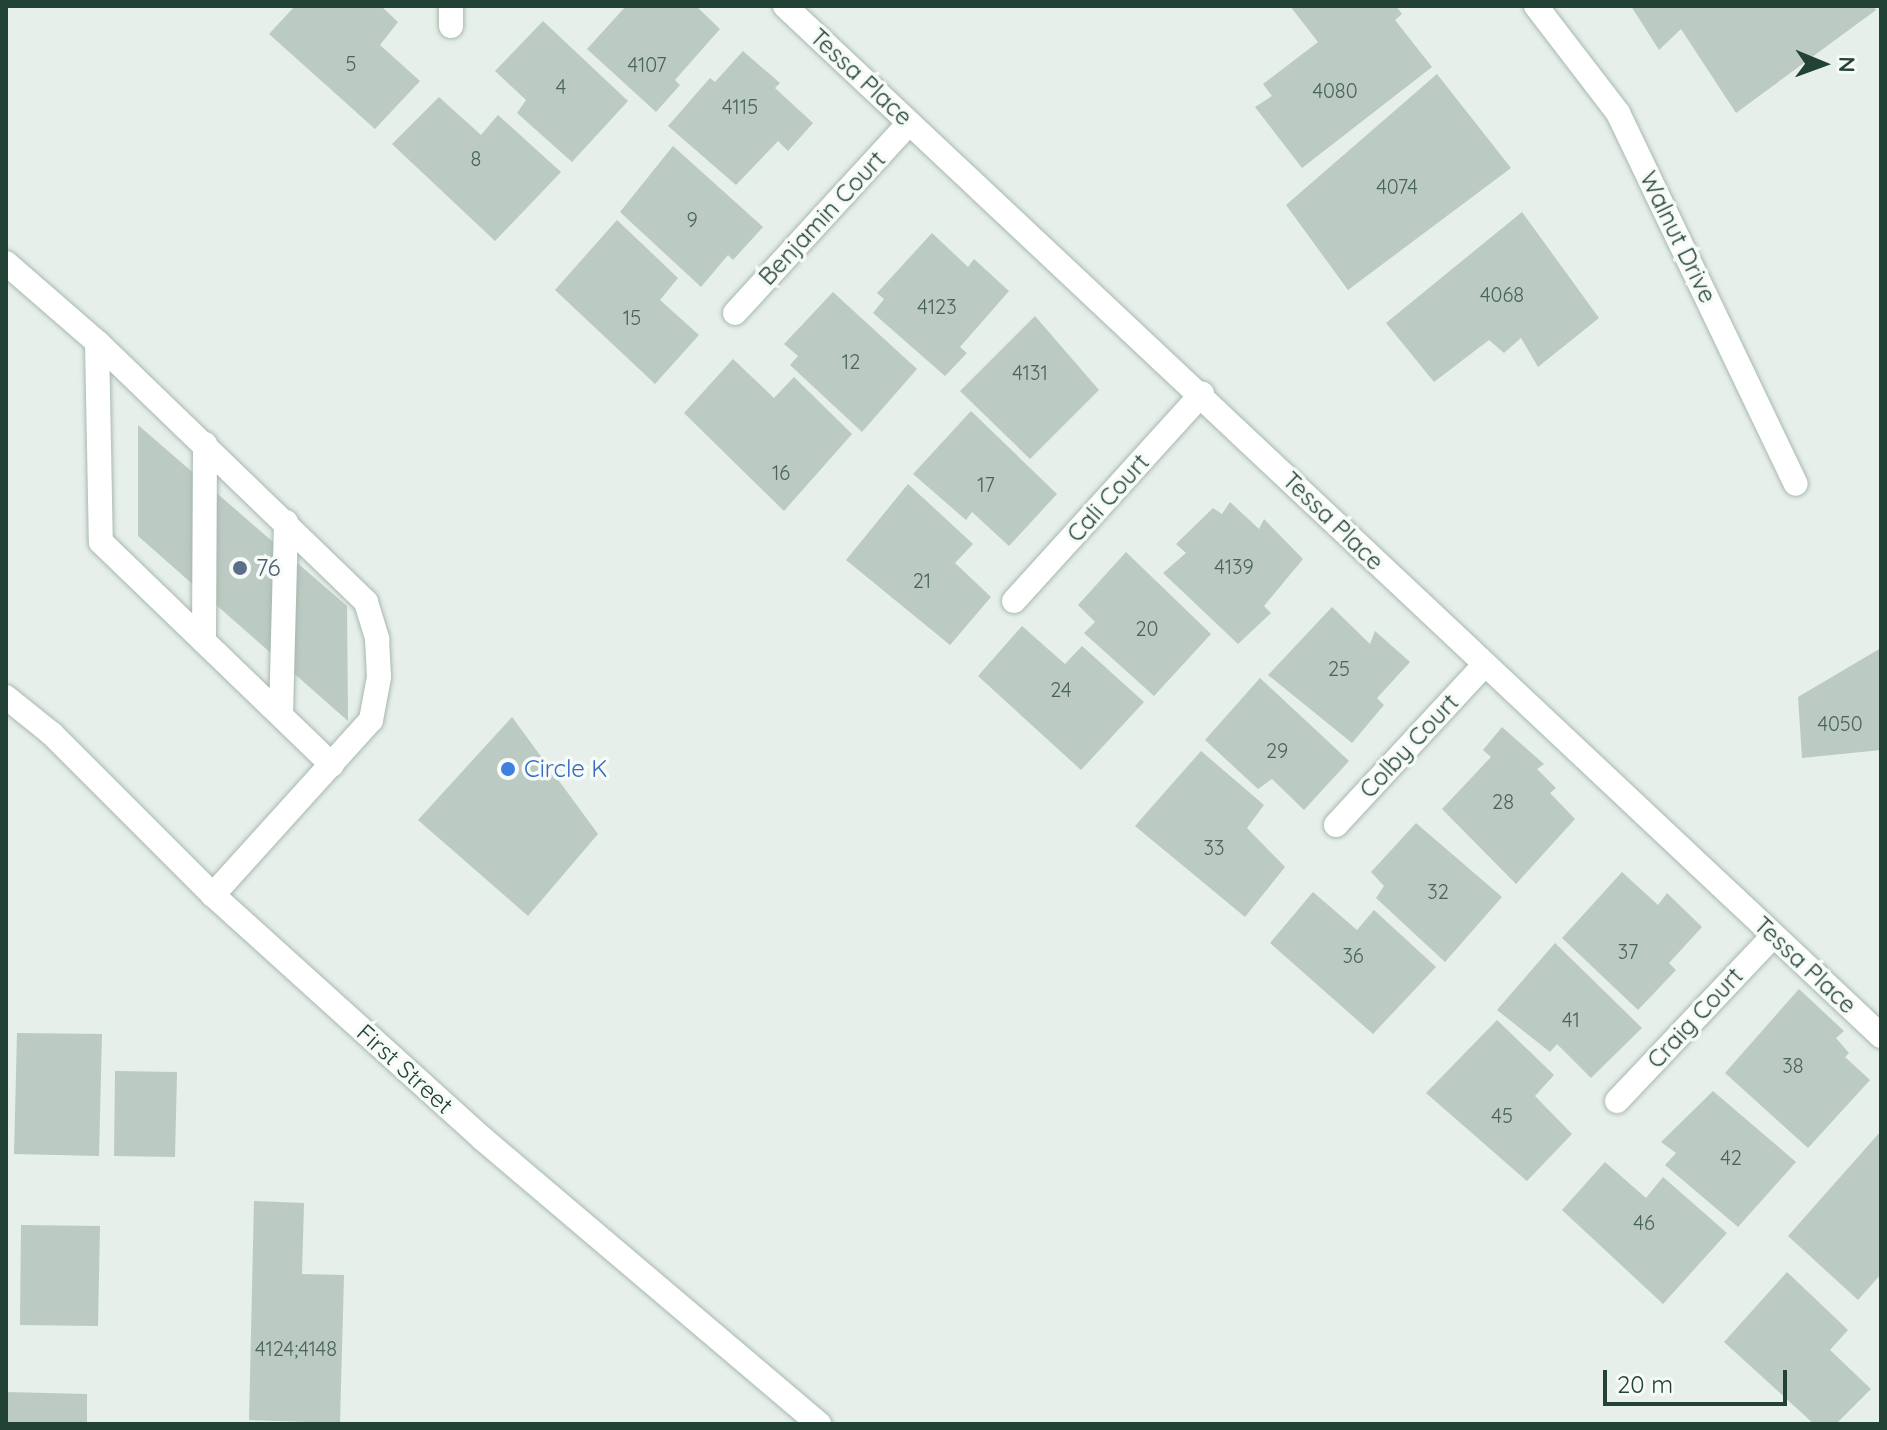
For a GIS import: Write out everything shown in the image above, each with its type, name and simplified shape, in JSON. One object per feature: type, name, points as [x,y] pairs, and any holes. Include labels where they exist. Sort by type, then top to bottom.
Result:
[{"type":"street","name":"Tessa Place","points":[[785,6],[1202,394],[1483,666],[1881,1036]]},
{"type":"street","name":"Walnut Drive","points":[[1536,6],[1618,113],[1796,484]]},
{"type":"street","name":"Benjamin Court","points":[[735,313],[909,123]]},
{"type":"street","points":[[6,263],[97,342],[366,602],[377,639],[379,677],[371,720],[213,895]]},
{"type":"street","points":[[97,342],[101,542],[332,765]]},
{"type":"street","name":"Cali Court","points":[[1014,601],[1202,394]]},
{"type":"street","points":[[204,641],[205,444]]},
{"type":"street","points":[[281,715],[286,522]]},
{"type":"street","name":"Colby Court","points":[[1336,825],[1483,666]]},
{"type":"street","name":"First Street","points":[[6,697],[52,734],[213,895],[483,1139],[819,1424]]},
{"type":"street","name":"Craig Court","points":[[1617,1101],[1774,935]]},
{"type":"building","points":[[295,6],[381,6],[398,22],[380,45],[420,81],[375,129],[269,34]]},
{"type":"building","points":[[626,6],[696,6],[720,29],[675,80],[680,85],[656,112],[587,49]]},
{"type":"building","points":[[1290,6],[1396,6],[1402,14],[1395,20],[1432,67],[1302,168],[1255,107],[1272,96],[1263,84],[1318,42]]},
{"type":"building","points":[[1631,6],[1873,6],[1876,10],[1736,113],[1681,29],[1659,50]]},
{"type":"building","points":[[543,21],[628,101],[572,162],[517,113],[526,100],[495,71]]},
{"type":"building","points":[[743,51],[780,83],[775,88],[813,123],[788,151],[778,141],[736,185],[668,126],[710,78],[715,82]]},
{"type":"building","points":[[1437,74],[1511,168],[1348,290],[1286,205]]},
{"type":"building","points":[[439,97],[481,135],[498,115],[561,172],[495,241],[392,144]]},
{"type":"building","points":[[673,146],[763,227],[733,260],[728,255],[701,287],[620,212]]},
{"type":"building","points":[[1522,212],[1599,318],[1538,367],[1521,338],[1504,353],[1489,340],[1434,382],[1386,323]]},
{"type":"building","points":[[617,220],[678,278],[660,300],[699,335],[655,384],[555,290]]},
{"type":"building","points":[[932,233],[968,267],[974,259],[1009,291],[960,347],[967,353],[945,376],[873,313],[884,299],[877,293]]},
{"type":"building","points":[[833,292],[917,369],[862,432],[790,365],[798,356],[784,344]]},
{"type":"building","points":[[1035,316],[1099,390],[1030,459],[960,391]]},
{"type":"building","points":[[733,359],[774,398],[794,377],[852,434],[784,511],[684,413]]},
{"type":"building","points":[[971,411],[1057,494],[1009,546],[972,512],[966,520],[913,474]]},
{"type":"building","points":[[138,425],[347,606],[348,721],[138,536]]},
{"type":"building","points":[[908,484],[973,544],[955,563],[991,597],[950,645],[846,560]]},
{"type":"building","points":[[1230,502],[1259,529],[1264,519],[1303,559],[1264,606],[1271,613],[1238,644],[1163,573],[1186,553],[1176,544],[1213,508],[1222,514]]},
{"type":"building","points":[[1126,552],[1211,634],[1154,696],[1084,633],[1095,622],[1078,605]]},
{"type":"building","points":[[1332,607],[1370,644],[1375,631],[1410,662],[1377,698],[1384,705],[1352,743],[1268,675]]},
{"type":"building","points":[[1022,626],[1065,664],[1082,646],[1144,702],[1081,770],[978,676]]},
{"type":"building","points":[[1881,648],[1881,750],[1802,758],[1798,697]]},
{"type":"building","points":[[1260,678],[1349,761],[1304,810],[1272,779],[1258,789],[1205,740]]},
{"type":"building","name":"Circle K","points":[[512,717],[598,834],[528,916],[418,820]]},
{"type":"building","points":[[1502,727],[1544,764],[1537,769],[1556,788],[1550,793],[1575,819],[1516,884],[1442,809],[1491,757],[1483,750]]},
{"type":"building","points":[[1201,751],[1264,805],[1247,828],[1285,867],[1245,917],[1135,826]]},
{"type":"building","points":[[1416,823],[1502,897],[1445,962],[1376,898],[1384,886],[1371,872]]},
{"type":"building","points":[[1622,872],[1658,905],[1667,893],[1702,927],[1669,963],[1676,970],[1638,1010],[1562,938]]},
{"type":"building","points":[[1313,892],[1357,930],[1374,910],[1436,967],[1373,1034],[1270,943]]},
{"type":"building","points":[[1555,943],[1642,1028],[1591,1078],[1557,1044],[1550,1052],[1497,1010]]},
{"type":"building","points":[[1799,989],[1844,1031],[1836,1038],[1849,1053],[1845,1057],[1870,1080],[1808,1148],[1725,1073]]},
{"type":"building","points":[[1497,1020],[1554,1075],[1535,1096],[1572,1134],[1527,1181],[1426,1093]]},
{"type":"building","points":[[17,1033],[102,1034],[99,1156],[14,1154]]},
{"type":"building","points":[[115,1071],[177,1072],[175,1157],[114,1156]]},
{"type":"building","points":[[1713,1091],[1796,1162],[1738,1227],[1665,1165],[1676,1153],[1661,1142]]},
{"type":"building","points":[[1881,1131],[1881,1274],[1858,1300],[1788,1236]]},
{"type":"building","points":[[1605,1162],[1646,1198],[1663,1177],[1727,1233],[1663,1304],[1562,1210]]},
{"type":"building","points":[[254,1201],[304,1203],[302,1274],[344,1275],[340,1423],[249,1420]]},
{"type":"building","points":[[21,1225],[100,1226],[98,1326],[20,1325]]},
{"type":"building","points":[[1787,1272],[1848,1330],[1830,1350],[1871,1389],[1836,1424],[1814,1424],[1724,1342]]},
{"type":"building","points":[[6,1392],[87,1394],[87,1424],[6,1424]]},
{"type":"place","name":"76","points":[[240,568]]},
{"type":"place","name":"Circle K","points":[[508,769]]}]
